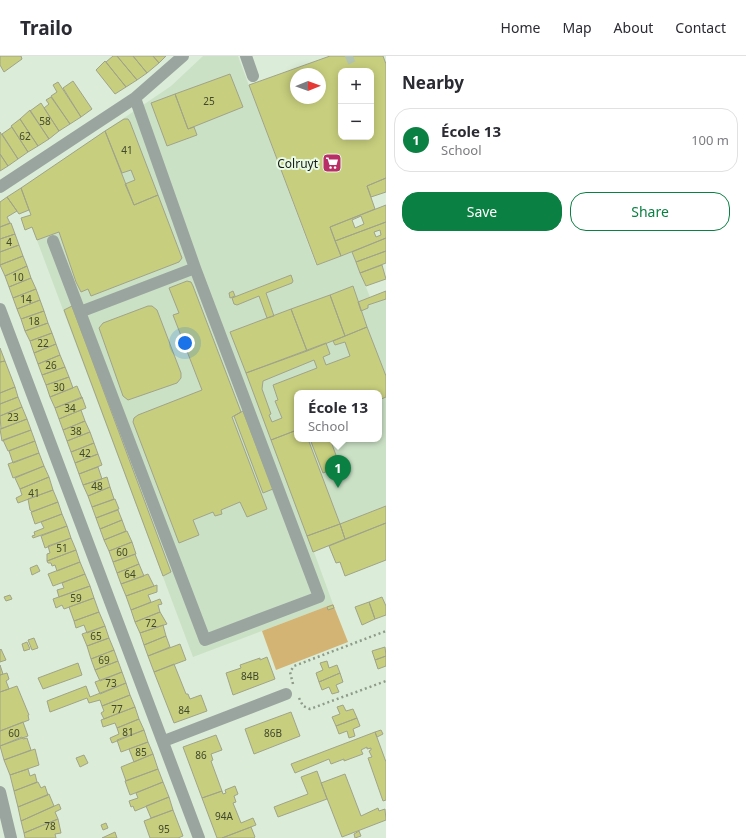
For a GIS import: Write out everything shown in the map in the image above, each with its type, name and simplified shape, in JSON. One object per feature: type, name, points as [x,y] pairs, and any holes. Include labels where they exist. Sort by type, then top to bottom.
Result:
[{"type":"street","points":[[0,187],[135,98],[183,56]]},
{"type":"street","points":[[246,56],[253,76]]},
{"type":"street","points":[[53,241],[205,640],[318,597],[195,268],[135,98]]},
{"type":"street","points":[[80,312],[195,268]]},
{"type":"street","points":[[0,309],[200,838]]},
{"type":"street","points":[[164,741],[292,691]]},
{"type":"street","points":[[0,792],[11,838]]},
{"type":"path","points":[[386,631],[294,666],[290,672],[292,691],[303,706],[310,710],[386,681]]},
{"type":"shaded area","points":[[203,56],[238,56],[316,265],[352,252],[370,297],[386,291],[386,560],[345,576],[340,562],[336,563],[329,546],[314,552],[333,604],[193,657],[32,227],[25,230],[21,218],[31,214],[21,188],[171,86]]},
{"type":"shaded area","points":[[333,604],[348,642],[276,670],[262,631]]},
{"type":"building","points":[[0,56],[21,56],[22,59],[4,72],[0,65]]},
{"type":"building","points":[[113,56],[117,56],[137,80],[126,87],[106,62]]},
{"type":"building","points":[[117,56],[133,56],[147,73],[137,80]]},
{"type":"building","points":[[133,56],[153,56],[159,63],[147,73]]},
{"type":"building","points":[[153,56],[166,56],[159,63]]},
{"type":"building","name":"Colruyt","points":[[330,56],[383,56],[386,64],[386,178],[367,186],[375,209],[330,227],[341,256],[317,265],[249,85],[290,70],[290,104],[326,104],[326,68],[296,68]]},
{"type":"building","points":[[105,61],[126,87],[115,94],[96,70]]},
{"type":"building","points":[[230,74],[243,107],[188,129],[175,94]]},
{"type":"building","points":[[73,81],[92,109],[81,117],[63,88]]},
{"type":"building","points":[[58,82],[81,117],[70,124],[51,96],[57,92],[53,85]]},
{"type":"building","points":[[175,94],[188,129],[194,127],[197,135],[167,146],[151,103]]},
{"type":"building","points":[[51,97],[70,124],[59,131],[44,108],[49,104],[46,100]]},
{"type":"building","points":[[41,103],[59,131],[49,139],[30,111]]},
{"type":"building","points":[[30,110],[49,139],[38,146],[20,119]]},
{"type":"building","points":[[20,119],[38,146],[28,152],[11,126]]},
{"type":"building","points":[[124,119],[128,119],[130,122],[158,195],[134,205],[125,184],[135,180],[131,170],[122,173],[105,131]]},
{"type":"building","points":[[12,127],[28,152],[18,159],[2,134]]},
{"type":"building","points":[[105,131],[134,205],[158,195],[182,258],[179,262],[91,296],[88,289],[81,292],[76,282],[59,232],[37,240],[32,227],[25,230],[21,218],[31,215],[21,188]]},
{"type":"building","points":[[0,132],[18,159],[8,166],[0,154]]},
{"type":"building","points":[[0,154],[8,166],[0,171]]},
{"type":"building","points":[[386,178],[386,192],[371,197],[367,186]]},
{"type":"building","points":[[21,188],[29,210],[19,214],[7,197]]},
{"type":"building","points":[[7,197],[17,211],[7,217],[10,223],[0,227],[0,202]]},
{"type":"building","points":[[386,205],[386,222],[335,241],[330,227]],"holes":[[[361,216],[364,224],[355,228],[352,220]]]},
{"type":"building","points":[[386,222],[386,238],[341,256],[335,241]],"holes":[[[380,230],[381,235],[376,237],[374,232]]]},
{"type":"building","points":[[11,223],[15,234],[0,239],[0,227]]},
{"type":"building","points":[[15,234],[19,245],[0,252],[0,239]]},
{"type":"building","points":[[386,238],[386,251],[356,262],[352,252]]},
{"type":"building","points":[[19,245],[23,256],[0,265],[0,252]]},
{"type":"building","points":[[386,251],[386,263],[360,273],[356,262]]},
{"type":"building","points":[[23,256],[27,266],[5,276],[0,265]]},
{"type":"building","points":[[382,265],[386,279],[366,286],[360,273]]},
{"type":"building","points":[[27,266],[31,278],[9,287],[5,276]]},
{"type":"building","points":[[291,275],[293,281],[292,283],[266,293],[274,316],[267,318],[259,296],[237,305],[234,304],[232,298]]},
{"type":"building","points":[[31,278],[36,289],[13,298],[9,287]]},
{"type":"building","points":[[187,281],[191,282],[193,286],[241,412],[232,417],[267,509],[247,517],[240,502],[221,510],[222,514],[215,516],[213,512],[193,520],[199,535],[179,543],[133,422],[134,418],[138,415],[202,390],[173,315],[179,313],[169,288]]},
{"type":"building","points":[[353,286],[367,327],[345,336],[330,295]]},
{"type":"building","points":[[36,289],[40,300],[17,309],[13,298]]},
{"type":"building","points":[[233,291],[235,296],[230,298],[229,293]]},
{"type":"building","points":[[386,291],[386,299],[368,305],[368,308],[361,311],[358,302]]},
{"type":"building","points":[[330,295],[345,336],[307,351],[291,309]]},
{"type":"building","points":[[40,300],[44,311],[21,319],[17,309]]},
{"type":"building","points":[[72,306],[171,572],[163,576],[64,310]]},
{"type":"building","points":[[148,306],[152,306],[157,310],[181,373],[181,378],[177,383],[128,400],[123,396],[99,328],[103,323]]},
{"type":"building","points":[[291,309],[307,351],[246,373],[230,332]]},
{"type":"building","points":[[44,311],[48,323],[25,331],[21,319]]},
{"type":"building","points":[[48,323],[52,333],[30,341],[25,331]]},
{"type":"building","points":[[367,327],[386,376],[386,397],[382,399],[382,390],[294,390],[294,431],[271,440],[246,373],[326,343],[330,354],[323,357],[326,365],[350,356],[345,342],[335,345],[333,341]],"holes":[[[314,360],[317,368],[273,385],[278,400],[275,401],[282,418],[272,422],[269,415],[271,414],[262,389],[263,381]]]},
{"type":"building","points":[[52,333],[56,344],[34,353],[30,341]]},
{"type":"building","points":[[56,344],[60,355],[38,364],[34,353]]},
{"type":"building","points":[[0,348],[5,361],[0,362]]},
{"type":"building","points":[[60,355],[65,367],[42,375],[38,364]]},
{"type":"building","points":[[5,361],[15,387],[0,393],[0,362]]},
{"type":"building","points":[[65,367],[69,377],[46,385],[42,375]]},
{"type":"building","points":[[69,377],[73,388],[50,397],[46,385]]},
{"type":"building","points":[[77,386],[82,398],[55,408],[50,397]]},
{"type":"building","points":[[15,387],[18,397],[0,404],[0,393]]},
{"type":"building","points":[[18,397],[22,407],[0,416],[0,404]]},
{"type":"building","points":[[82,397],[86,408],[59,419],[55,408]]},
{"type":"building","points":[[22,407],[27,419],[1,429],[0,416]]},
{"type":"building","points":[[81,410],[85,421],[63,430],[59,419]]},
{"type":"building","points":[[243,411],[273,489],[263,493],[234,416]]},
{"type":"building","points":[[27,419],[31,430],[2,441],[0,429]]},
{"type":"building","points":[[85,421],[90,432],[67,441],[63,430]]},
{"type":"building","points":[[31,430],[35,441],[8,451],[3,440]]},
{"type":"building","points":[[294,431],[294,442],[309,442],[340,524],[307,536],[271,440]]},
{"type":"building","points":[[90,432],[94,443],[71,452],[67,441]]},
{"type":"building","points":[[35,441],[39,453],[13,463],[9,451]]},
{"type":"building","points":[[311,442],[331,442],[340,466],[323,473]]},
{"type":"building","points":[[94,443],[98,454],[75,463],[71,452]]},
{"type":"building","points":[[39,453],[44,466],[13,478],[8,464]]},
{"type":"building","points":[[98,454],[102,465],[79,474],[75,463]]},
{"type":"building","points":[[44,466],[49,477],[20,489],[15,478]]},
{"type":"building","points":[[98,467],[102,479],[83,485],[79,474]]},
{"type":"building","points":[[49,477],[53,490],[18,503],[16,498],[22,495],[20,489]]},
{"type":"building","points":[[107,477],[110,487],[88,496],[83,485]]},
{"type":"building","points":[[110,487],[114,499],[92,507],[88,496]]},
{"type":"building","points":[[53,490],[58,502],[32,512],[30,510],[28,499]]},
{"type":"building","points":[[115,499],[119,509],[96,518],[92,507]]},
{"type":"building","points":[[58,502],[62,514],[35,524],[31,512]]},
{"type":"building","points":[[386,506],[386,523],[345,539],[340,524]]},
{"type":"building","points":[[118,510],[122,520],[100,529],[96,518]]},
{"type":"building","points":[[62,514],[67,526],[33,538],[32,536],[35,535],[34,532],[44,528],[41,522]]},
{"type":"building","points":[[122,520],[126,531],[104,540],[100,529]]},
{"type":"building","points":[[386,523],[386,560],[345,576],[340,562],[336,563],[329,546]]},
{"type":"building","points":[[340,524],[345,539],[313,552],[307,536]]},
{"type":"building","points":[[67,526],[71,538],[45,548],[41,536]]},
{"type":"building","points":[[127,531],[132,542],[109,551],[104,540]]},
{"type":"building","points":[[71,538],[76,550],[47,561],[47,554],[50,553],[48,546]]},
{"type":"building","points":[[132,542],[136,554],[113,562],[109,551]]},
{"type":"building","points":[[76,550],[80,562],[57,571],[55,565],[52,566],[51,563],[48,563],[47,561]]},
{"type":"building","points":[[135,554],[139,564],[117,573],[113,562]]},
{"type":"building","points":[[80,562],[85,574],[53,586],[48,574]]},
{"type":"building","points":[[139,564],[144,576],[121,584],[117,573]]},
{"type":"building","points":[[37,565],[40,571],[32,575],[30,568]]},
{"type":"building","points":[[85,574],[90,586],[59,597],[57,590],[64,588],[62,583]]},
{"type":"building","points":[[148,574],[154,586],[126,596],[121,584]]},
{"type":"building","points":[[157,585],[157,592],[148,595],[151,602],[131,610],[126,596]]},
{"type":"building","points":[[90,586],[94,598],[64,609],[62,605],[56,608],[53,599]]},
{"type":"building","points":[[10,595],[12,599],[6,601],[4,597]]},
{"type":"building","points":[[382,597],[386,606],[386,615],[375,619],[369,602]]},
{"type":"building","points":[[94,598],[99,612],[74,621],[69,607]]},
{"type":"building","points":[[160,599],[162,604],[158,605],[160,612],[135,622],[131,610]]},
{"type":"building","points":[[369,602],[375,619],[362,625],[355,607]]},
{"type":"building","points":[[333,605],[334,608],[328,610],[327,607]]},
{"type":"building","points":[[99,612],[105,626],[87,633],[84,625],[76,628],[74,621]]},
{"type":"building","points":[[160,612],[167,624],[140,633],[135,622]]},
{"type":"building","points":[[163,625],[166,636],[144,645],[140,633]]},
{"type":"building","points":[[105,626],[109,638],[87,646],[82,634]]},
{"type":"building","points":[[166,636],[170,647],[148,656],[144,645]]},
{"type":"building","points":[[34,638],[38,648],[32,650],[28,640]]},
{"type":"building","points":[[109,638],[114,650],[91,659],[87,646]]},
{"type":"building","points":[[27,642],[30,649],[24,651],[22,644]]},
{"type":"building","points":[[180,644],[186,660],[154,672],[148,656]]},
{"type":"building","points":[[385,647],[386,656],[375,660],[372,651]]},
{"type":"building","points":[[1,649],[6,660],[0,662],[0,650]]},
{"type":"building","points":[[114,650],[118,661],[95,670],[91,659]]},
{"type":"building","points":[[386,656],[386,666],[378,669],[375,660]]},
{"type":"building","points":[[267,657],[275,679],[233,695],[226,673],[241,668],[240,665]]},
{"type":"building","points":[[118,661],[122,672],[100,681],[95,670]]},
{"type":"building","points":[[327,661],[329,668],[337,665],[340,673],[319,682],[316,673],[323,670],[320,663]]},
{"type":"building","points":[[78,663],[82,675],[43,689],[38,678]]},
{"type":"building","points":[[174,664],[186,694],[188,694],[190,699],[201,695],[207,711],[174,723],[154,672]]},
{"type":"building","points":[[0,665],[3,674],[0,675]]},
{"type":"building","points":[[122,672],[126,683],[100,694],[95,682]]},
{"type":"building","points":[[7,673],[9,679],[6,681],[9,689],[0,692],[0,675]]},
{"type":"building","points":[[340,673],[343,682],[336,685],[339,692],[332,694],[329,687],[322,690],[319,682]]},
{"type":"building","points":[[126,683],[130,695],[102,706],[100,700],[89,703],[87,698],[50,712],[47,701],[86,686],[90,697]]},
{"type":"building","points":[[17,686],[29,715],[29,720],[0,731],[0,692]]},
{"type":"building","points":[[130,695],[135,707],[104,719],[101,713],[104,711],[102,706]]},
{"type":"building","points":[[343,705],[346,711],[353,709],[357,718],[336,726],[332,717],[340,714],[337,707]]},
{"type":"building","points":[[135,707],[139,719],[117,728],[115,723],[103,727],[101,720]]},
{"type":"building","points":[[291,712],[300,736],[254,754],[245,729]]},
{"type":"building","points":[[357,718],[360,726],[353,729],[355,736],[349,738],[347,731],[339,734],[336,726]]},
{"type":"building","points":[[139,719],[144,730],[112,743],[110,738],[119,734],[117,728]]},
{"type":"building","points":[[23,722],[28,736],[0,746],[0,731]]},
{"type":"building","points":[[144,730],[148,742],[121,752],[117,740]]},
{"type":"building","points":[[381,730],[383,734],[377,737],[375,732]]},
{"type":"building","points":[[375,732],[386,762],[386,800],[383,801],[368,758],[372,757],[369,751],[371,748],[367,749],[367,747],[361,750],[363,754],[344,761],[344,759],[331,764],[329,759],[295,773],[291,764]]},
{"type":"building","points":[[216,735],[222,750],[211,754],[213,760],[211,761],[222,791],[202,798],[183,747]]},
{"type":"building","points":[[22,737],[23,739],[27,738],[31,750],[4,760],[0,746]]},
{"type":"building","points":[[148,742],[153,754],[134,762],[129,749]]},
{"type":"building","points":[[35,749],[39,765],[10,775],[4,760]]},
{"type":"building","points":[[153,754],[158,769],[126,781],[121,767]]},
{"type":"building","points":[[84,755],[88,763],[80,767],[76,758]]},
{"type":"building","points":[[28,769],[30,776],[35,774],[37,782],[14,791],[10,775]]},
{"type":"building","points":[[158,769],[163,782],[130,795],[125,781]]},
{"type":"building","points":[[317,771],[327,799],[278,817],[274,807],[308,794],[301,777]]},
{"type":"building","points":[[345,774],[361,816],[378,808],[379,811],[385,809],[386,820],[342,837],[321,783]]},
{"type":"building","points":[[38,782],[41,788],[45,786],[48,795],[18,807],[14,791]]},
{"type":"building","points":[[163,782],[169,797],[135,811],[133,806],[131,807],[129,801],[138,798],[136,793]]},
{"type":"building","points":[[235,786],[238,794],[234,796],[236,802],[233,803],[241,823],[253,818],[256,825],[222,838],[217,838],[202,798],[222,791],[223,794],[226,793],[225,790]]},
{"type":"building","points":[[49,794],[54,806],[21,821],[18,807]]},
{"type":"building","points":[[169,797],[173,810],[151,818],[146,806]]},
{"type":"building","points":[[59,804],[61,809],[55,812],[58,819],[24,833],[21,821]]},
{"type":"building","points":[[173,810],[183,836],[178,838],[150,838],[144,821]]},
{"type":"building","points":[[58,819],[61,833],[55,834],[56,838],[25,838],[24,833]]},
{"type":"building","points":[[106,823],[108,828],[103,830],[101,825]]},
{"type":"building","points":[[251,827],[255,837],[254,838],[222,838]]},
{"type":"building","points":[[359,831],[361,836],[355,838],[354,834]]},
{"type":"building","points":[[115,832],[117,838],[102,838]]},
{"type":"tunnel","points":[[346,59],[353,56]]},
{"type":"place","name":"Colruyt","points":[[332,163]]},
{"type":"place","name":"École 13","points":[[338,488]]}]
